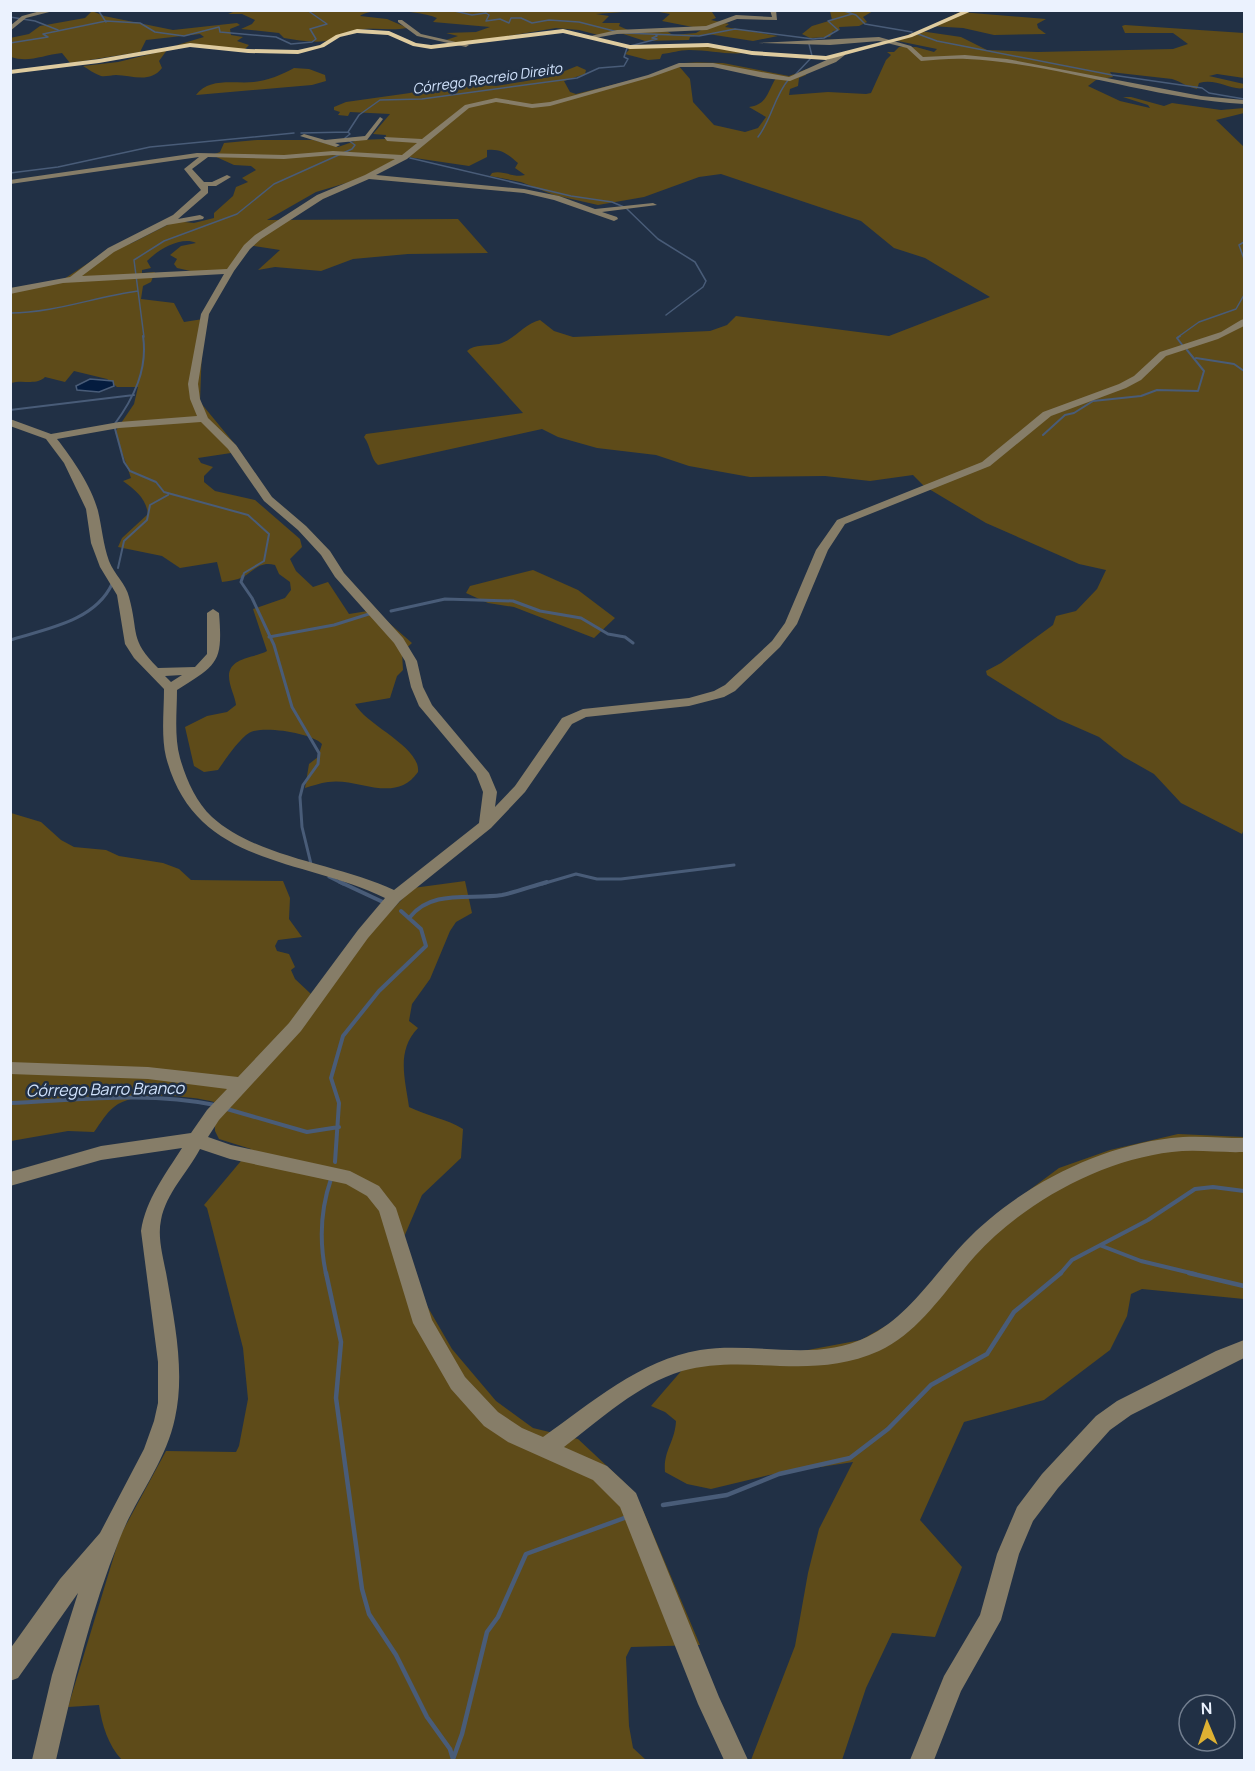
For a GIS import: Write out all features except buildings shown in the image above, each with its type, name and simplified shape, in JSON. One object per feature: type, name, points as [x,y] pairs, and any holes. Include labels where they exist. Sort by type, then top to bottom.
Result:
[{"type":"main road","points":[[10,72],[99,61],[190,45],[248,51],[298,52],[322,46],[338,36],[357,31],[389,33],[423,47],[466,45],[553,30],[630,47],[708,45],[748,53],[802,58],[842,55],[889,42],[919,33],[970,10]]},
{"type":"street","points":[[10,29],[22,18],[54,10]]},
{"type":"street","points":[[589,37],[617,32],[706,28],[736,17],[776,19],[773,10]]},
{"type":"street","points":[[400,21],[411,32],[466,45]]},
{"type":"street","points":[[429,38],[449,30]]},
{"type":"street","points":[[761,43],[830,43],[869,39],[909,48],[921,59],[965,57],[1007,61],[1201,98],[1245,102]]},
{"type":"street","points":[[486,825],[490,792],[482,773],[426,706],[417,687],[411,661],[399,641],[339,575],[326,553],[302,528],[268,499],[232,447],[202,419],[193,384],[205,314],[230,271],[247,247],[258,237],[326,194],[368,177],[404,157],[461,110],[475,103],[496,100],[532,106],[550,104],[650,76],[673,66],[691,64],[713,65],[763,76],[793,78],[842,55]]},
{"type":"street","points":[[328,141],[367,138],[380,119]]},
{"type":"street","points":[[304,136],[328,141],[336,145],[340,153]]},
{"type":"street","points":[[387,140],[424,141]]},
{"type":"street","points":[[154,151],[197,155]]},
{"type":"street","points":[[10,182],[207,154],[284,157],[340,153],[404,157]]},
{"type":"street","points":[[74,279],[111,250],[176,217],[205,191],[206,188],[188,169],[207,154]]},
{"type":"street","points":[[201,184],[213,184],[227,177]]},
{"type":"street","points":[[368,177],[513,189],[556,198],[614,219]]},
{"type":"street","points":[[592,211],[653,205]]},
{"type":"street","points":[[160,225],[200,217]]},
{"type":"street","points":[[10,291],[74,279],[230,271]]},
{"type":"street","points":[[44,1761],[57,1697],[110,1535],[154,1451],[168,1404],[166,1353],[150,1231],[151,1216],[158,1199],[213,1115],[295,1027],[363,934],[395,897],[486,825],[520,789],[567,721],[591,712],[705,699],[719,694],[745,675],[791,624],[822,550],[841,522],[986,464],[1002,454],[1031,425],[1049,413],[1140,378],[1161,355],[1217,338],[1244,324]]},
{"type":"street","points":[[10,422],[50,437],[114,426],[202,419]]},
{"type":"street","points":[[50,437],[69,462],[92,509],[97,543],[106,567],[123,595],[132,644],[138,655],[157,672],[170,688],[174,758],[195,807],[229,838],[253,849],[352,877],[378,886],[395,897]]},
{"type":"street","points":[[170,688],[197,671],[214,656],[213,613]]},
{"type":"street","points":[[157,672],[197,671]]},
{"type":"street","points":[[10,1068],[148,1073],[241,1084]]},
{"type":"street","points":[[10,1179],[113,1149],[196,1140],[230,1152],[350,1178],[373,1191],[387,1208],[423,1323],[458,1383],[491,1419],[515,1436],[600,1473],[628,1500],[736,1761]]},
{"type":"street","points":[[545,1448],[654,1374],[681,1363],[715,1358],[798,1360],[839,1354],[871,1345],[905,1321],[926,1301],[969,1250],[994,1226],[1069,1176],[1154,1148],[1189,1144],[1245,1145]]},
{"type":"street","points":[[922,1761],[952,1684],[990,1620],[1008,1554],[1025,1514],[1050,1481],[1103,1423],[1124,1408],[1223,1357],[1245,1349]]},
{"type":"street","points":[[10,1670],[68,1587],[110,1535]]},
{"type":"shaded area","points":[[230,10],[619,11],[623,12],[596,14],[609,16],[602,23],[620,23],[619,26],[628,30],[668,32],[673,35],[696,33],[703,29],[662,21],[670,14],[654,11],[714,10],[712,12],[716,18],[711,20],[729,24],[725,27],[778,36],[753,41],[708,34],[690,37],[689,40],[645,41],[617,32],[598,35],[579,30],[556,28],[461,44],[446,40],[458,36],[446,33],[476,32],[490,27],[433,22],[437,18],[411,12],[375,11],[360,16],[387,19],[408,28],[356,30],[326,41],[310,41],[284,38],[279,33],[241,29],[255,20],[242,14],[228,14],[233,12]]},
{"type":"shaded area","points":[[830,10],[873,11],[863,17],[867,22],[859,26],[839,27],[840,30],[833,31],[830,37],[810,38],[802,34],[812,26],[832,20]]},
{"type":"shaded area","points":[[92,11],[104,16],[173,30],[237,23],[240,25],[230,29],[231,35],[243,37],[237,41],[249,45],[243,51],[194,44],[177,45],[204,37],[200,34],[146,40],[140,52],[70,63],[62,53],[30,59],[11,57],[10,38],[29,34],[40,26],[85,18]]},
{"type":"shaded area","points":[[960,12],[1046,19],[1037,24],[1038,28],[1046,34],[994,35],[963,28],[930,26]]},
{"type":"shaded area","points":[[1122,26],[1244,33],[1244,78],[1217,74],[1209,76],[1244,84],[1244,88],[1206,82],[1199,83],[1197,89],[1172,79],[1110,72],[1113,77],[1096,80],[1088,86],[1120,101],[1150,108],[1148,105],[1123,97],[1164,106],[1172,103],[1221,110],[1244,108],[1244,113],[1216,120],[1244,147],[1244,829],[1242,834],[1181,803],[1154,774],[1124,757],[1099,737],[1058,719],[987,675],[986,671],[1001,663],[1053,625],[1056,616],[1076,611],[1097,589],[1106,570],[1079,564],[986,523],[924,486],[913,475],[870,481],[825,476],[750,477],[689,466],[656,455],[597,448],[558,437],[542,429],[378,465],[364,437],[366,434],[523,413],[467,351],[477,346],[504,342],[540,320],[554,331],[573,337],[710,331],[727,325],[736,316],[889,336],[990,297],[925,258],[894,248],[861,221],[721,174],[699,177],[644,197],[598,205],[554,195],[521,182],[490,176],[496,172],[517,176],[525,175],[515,168],[518,163],[511,157],[501,151],[492,150],[487,150],[487,157],[469,166],[408,157],[373,175],[316,192],[267,220],[458,219],[488,253],[408,254],[353,259],[321,271],[275,267],[258,270],[280,250],[250,246],[234,270],[195,272],[177,268],[174,264],[177,259],[170,255],[181,246],[196,243],[184,241],[170,245],[157,253],[147,261],[151,268],[142,270],[142,273],[155,272],[151,282],[143,286],[141,299],[174,303],[184,322],[203,319],[200,402],[238,448],[231,453],[198,458],[201,463],[213,467],[204,476],[204,482],[215,491],[255,500],[300,539],[302,547],[290,559],[296,571],[313,587],[328,582],[349,614],[374,610],[412,643],[402,652],[403,670],[397,676],[390,698],[355,704],[361,712],[411,754],[417,763],[418,772],[409,782],[398,787],[376,788],[340,781],[325,782],[305,788],[309,764],[318,757],[322,744],[298,734],[275,730],[249,733],[218,770],[204,772],[194,766],[185,727],[207,716],[227,712],[236,705],[229,680],[230,670],[233,665],[243,659],[267,651],[253,609],[285,598],[291,590],[290,582],[279,574],[275,565],[261,565],[241,578],[222,582],[217,562],[180,568],[162,556],[118,547],[122,538],[148,514],[147,508],[136,491],[123,481],[131,478],[115,432],[134,404],[138,387],[117,387],[107,379],[74,371],[65,382],[45,377],[33,382],[11,383],[11,290],[64,279],[105,252],[132,243],[175,221],[194,223],[214,218],[214,213],[233,196],[236,187],[248,182],[242,178],[256,170],[251,166],[234,165],[212,155],[220,152],[224,143],[257,140],[313,140],[338,147],[358,140],[385,139],[386,135],[373,134],[390,114],[350,112],[348,116],[338,115],[340,112],[334,110],[334,107],[346,102],[410,93],[447,82],[496,86],[550,77],[577,66],[586,70],[585,74],[564,81],[570,92],[576,94],[648,76],[678,65],[690,79],[693,102],[714,125],[745,132],[758,128],[766,117],[749,107],[764,100],[776,78],[722,65],[684,62],[723,63],[789,76],[807,69],[806,75],[799,78],[798,86],[790,89],[789,95],[828,92],[866,94],[871,93],[886,60],[891,55],[887,52],[894,52],[899,47],[916,47],[934,52],[937,49],[893,40],[920,31],[961,37],[987,50],[1037,52],[1173,49],[1188,44],[1173,33],[1125,33]]},
{"type":"shaded area","points":[[696,45],[746,53],[685,50],[662,54],[660,59],[648,60],[625,54],[629,50],[626,46]]},
{"type":"shaded area","points":[[167,50],[159,61],[162,68],[152,76],[140,78],[101,76],[83,66],[118,62]]},
{"type":"shaded area","points":[[294,68],[309,69],[325,75],[326,81],[312,85],[196,95],[201,89],[215,84],[259,81],[275,77]]},
{"type":"shaded area","points":[[533,570],[578,590],[615,618],[594,638],[514,607],[488,603],[466,593],[470,586]]},
{"type":"shaded area","points":[[11,813],[41,822],[61,840],[74,847],[106,850],[119,856],[163,863],[179,869],[191,880],[283,881],[290,898],[289,919],[302,937],[278,940],[275,946],[277,951],[289,954],[295,967],[291,970],[295,979],[311,994],[413,888],[465,881],[472,913],[456,922],[450,931],[430,979],[412,1004],[409,1021],[418,1028],[411,1037],[404,1055],[404,1075],[409,1107],[463,1129],[461,1158],[422,1195],[404,1237],[419,1292],[452,1349],[496,1401],[533,1428],[578,1439],[624,1482],[642,1508],[700,1645],[631,1647],[626,1657],[629,1726],[633,1748],[646,1760],[122,1760],[106,1734],[99,1705],[68,1707],[120,1536],[166,1451],[236,1452],[239,1446],[248,1399],[243,1348],[207,1208],[204,1205],[251,1149],[219,1139],[215,1131],[214,1102],[163,1096],[148,1096],[123,1102],[108,1112],[94,1132],[68,1131],[11,1141]]},
{"type":"shaded area","points":[[1178,1134],[1244,1137],[1244,1299],[1142,1289],[1131,1294],[1127,1316],[1110,1350],[1044,1400],[964,1422],[920,1520],[962,1567],[935,1637],[892,1633],[866,1688],[842,1760],[751,1760],[795,1646],[808,1573],[819,1529],[853,1462],[769,1475],[711,1489],[687,1484],[665,1472],[666,1458],[676,1421],[665,1412],[651,1406],[695,1355],[792,1353],[861,1340],[898,1319],[989,1220],[1059,1168],[1110,1150]]},
{"type":"water","points":[[90,379],[113,381],[114,386],[99,392],[77,390],[76,386]]},
{"type":"waterway","points":[[98,10],[105,21]]},
{"type":"waterway","points":[[105,21],[140,23],[155,32],[184,36],[219,27],[220,32],[276,37],[291,44],[312,42],[316,39],[310,29],[327,24],[307,10]]},
{"type":"waterway","points":[[424,10],[434,10]]},
{"type":"waterway","points":[[450,10],[472,15],[486,13],[489,15],[486,21],[500,19],[509,23],[511,18],[521,18],[532,23],[549,20],[579,22],[618,32]]},
{"type":"waterway","points":[[841,10],[856,15],[865,24],[912,32]]},
{"type":"waterway","points":[[655,34],[699,36],[735,29],[813,39],[824,38],[838,30],[828,21],[852,14]]},
{"type":"waterway","points":[[10,17],[35,21],[58,30]]},
{"type":"waterway","points":[[10,43],[48,37],[43,34],[105,21]]},
{"type":"waterway","points":[[625,33],[655,34]]},
{"type":"waterway","name":"Córrego Recreio Direito","points":[[630,46],[657,39],[652,38],[657,36],[655,34]]},
{"type":"waterway","points":[[918,34],[937,41],[1112,75],[1202,88],[1209,93],[1244,99]]},
{"type":"waterway","points":[[809,44],[812,56]]},
{"type":"waterway","name":"Córrego Recreio Direito","points":[[348,132],[359,115],[380,100],[422,99],[577,78],[599,68],[624,66],[628,59],[624,57],[627,48]]},
{"type":"waterway","points":[[794,76],[811,58]]},
{"type":"waterway","points":[[758,137],[789,79]]},
{"type":"waterway","points":[[144,337],[134,260],[164,241],[237,214],[274,184],[352,149],[355,145],[345,138],[350,134],[348,132]]},
{"type":"waterway","points":[[301,133],[348,132]]},
{"type":"waterway","points":[[10,173],[58,167],[150,147],[294,133]]},
{"type":"waterway","points":[[410,158],[571,196],[612,202],[624,207]]},
{"type":"waterway","points":[[627,209],[658,239],[695,262],[706,281],[703,287],[666,315]]},
{"type":"waterway","points":[[1244,242],[1239,245],[1244,259]]},
{"type":"waterway","points":[[10,313],[58,308],[138,291]]},
{"type":"waterway","points":[[1178,337],[1199,322],[1236,309],[1244,295]]},
{"type":"waterway","points":[[132,395],[141,372],[143,336]]},
{"type":"waterway","points":[[1180,336],[1177,338],[1183,346]]},
{"type":"waterway","points":[[1043,435],[1065,415],[1074,413],[1093,401],[1141,396],[1157,390],[1198,391],[1204,371],[1187,350]]},
{"type":"waterway","points":[[1196,358],[1234,364],[1244,371]]},
{"type":"waterway","points":[[10,410],[132,395]]},
{"type":"waterway","points":[[132,395],[114,425],[124,462],[130,471],[156,482],[164,492],[248,515],[269,534],[264,561],[244,573],[243,577]]},
{"type":"waterway","points":[[118,568],[124,541],[147,520],[150,505],[168,495]]},
{"type":"waterway","points":[[243,576],[241,582],[252,598],[270,637]]},
{"type":"waterway","points":[[10,640],[54,627],[82,615],[104,597],[112,584]]},
{"type":"waterway","points":[[391,611],[445,599],[513,601],[540,611],[581,618],[608,634],[625,637],[633,643]]},
{"type":"waterway","points":[[270,637],[334,625],[372,613]]},
{"type":"waterway","points":[[270,637],[292,707],[319,753],[318,764],[303,785],[300,797],[302,827],[311,864]]},
{"type":"waterway","points":[[542,884],[576,874],[597,879],[621,879],[734,865]]},
{"type":"waterway","points":[[329,877],[343,884]]},
{"type":"waterway","points":[[340,882],[385,903]]},
{"type":"waterway","points":[[410,917],[419,908],[440,899],[502,895],[547,882]]},
{"type":"waterway","points":[[337,1127],[339,1103],[331,1078],[343,1036],[379,991],[426,946],[421,929],[401,911]]},
{"type":"waterway","name":"Córrego Barro Branco","points":[[10,1103],[139,1097],[215,1105]]},
{"type":"waterway","name":"Córrego Barro Branco","points":[[227,1109],[307,1132],[337,1127]]},
{"type":"waterway","points":[[335,1162],[337,1127]]},
{"type":"waterway","points":[[326,1274],[322,1250],[322,1226],[331,1179]]},
{"type":"waterway","points":[[1061,1273],[1072,1260],[1148,1220],[1195,1189],[1213,1187],[1244,1191]]},
{"type":"waterway","points":[[1102,1246],[1141,1261],[1195,1274]]},
{"type":"waterway","points":[[326,1273],[341,1342],[336,1398],[362,1589],[369,1614],[396,1655],[427,1717],[450,1749],[453,1759],[462,1734],[487,1632],[498,1617],[526,1554],[627,1517]]},
{"type":"waterway","points":[[663,1505],[727,1495],[779,1474],[850,1458],[888,1429],[931,1385],[987,1354],[1014,1312],[1061,1273]]},
{"type":"waterway","points":[[1189,1273],[1244,1286]]}]
